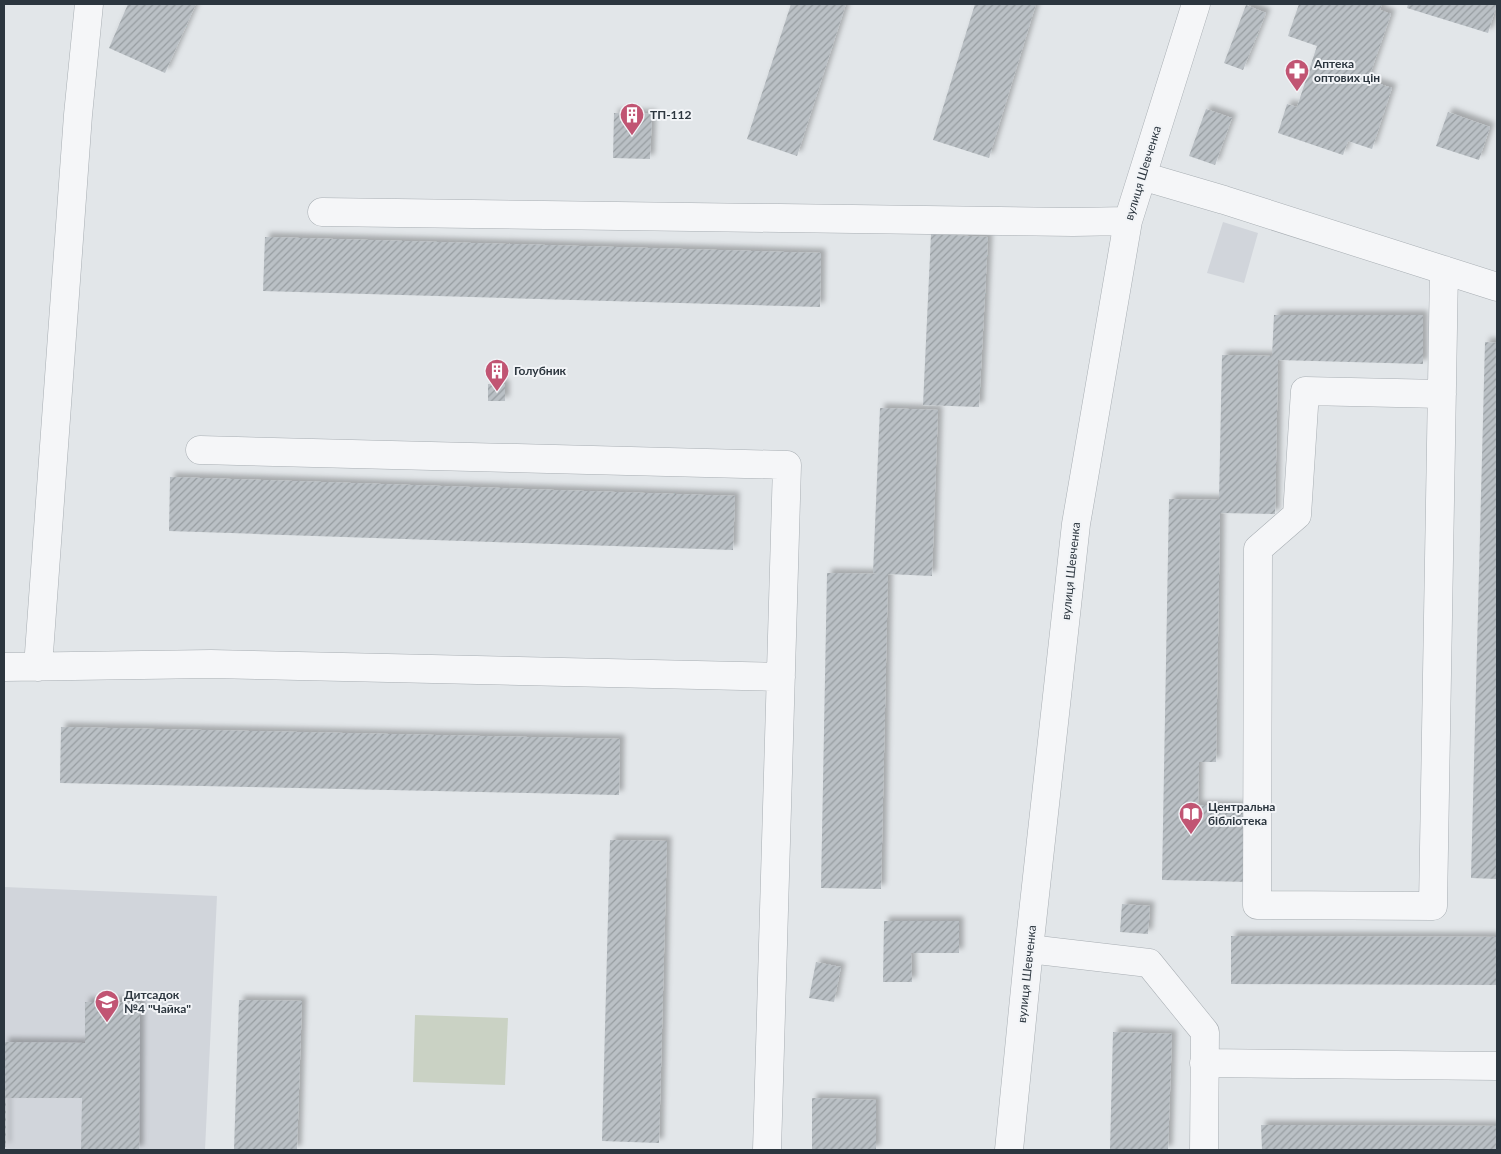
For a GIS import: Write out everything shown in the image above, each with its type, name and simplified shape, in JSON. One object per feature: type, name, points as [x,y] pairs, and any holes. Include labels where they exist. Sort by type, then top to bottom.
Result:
[{"type":"street","points":[[38,667],[78,115],[89,4]]},
{"type":"street","name":"вулиця Шевченка","points":[[1009,1150],[1029,949],[1076,524],[1128,221],[1196,4]]},
{"type":"street","points":[[1142,176],[1224,200],[1497,287]]},
{"type":"street","points":[[322,212],[1073,222],[1128,221]]},
{"type":"street","points":[[1442,394],[1305,391],[1297,515],[1258,549],[1257,905],[1433,906],[1442,394],[1444,270]]},
{"type":"street","points":[[200,450],[787,465],[767,1150]]},
{"type":"street","points":[[4,668],[221,664],[781,677]]},
{"type":"street","points":[[1029,949],[1149,963],[1204,1032],[1204,1150]]},
{"type":"street","points":[[1204,1063],[1497,1066]]},
{"type":"shaded area","points":[[1223,222],[1258,233],[1244,283],[1207,273]]},
{"type":"shaded area","name":"Дитсадок №4 \"Чайка\"","points":[[4,887],[217,896],[205,1150],[4,1150]]},
{"type":"shaded area","points":[[415,1015],[508,1018],[505,1085],[413,1082]]},
{"type":"building","points":[[128,4],[196,4],[165,73],[109,48]]},
{"type":"building","points":[[791,4],[846,4],[797,156],[747,139]]},
{"type":"building","points":[[975,4],[1036,4],[989,158],[933,140]]},
{"type":"building","points":[[1299,4],[1382,4],[1380,10],[1391,14],[1368,80],[1392,88],[1372,149],[1348,141],[1343,155],[1278,133],[1287,104],[1297,107],[1317,46],[1288,36]]},
{"type":"building","points":[[1408,4],[1497,4],[1488,33],[1407,8]]},
{"type":"building","points":[[1246,5],[1266,13],[1243,70],[1224,63]]},
{"type":"building","points":[[1206,109],[1232,118],[1215,165],[1189,156]]},
{"type":"building","points":[[1448,112],[1490,127],[1479,160],[1436,146]]},
{"type":"building","name":"ТП-112","points":[[614,113],[652,114],[650,159],[613,158]]},
{"type":"building","points":[[931,234],[988,237],[979,407],[923,405]]},
{"type":"building","points":[[265,237],[821,253],[820,307],[263,291]]},
{"type":"building","points":[[1274,315],[1423,315],[1423,364],[1278,360],[1275,514],[1220,513],[1216,762],[1199,762],[1198,805],[1250,806],[1249,882],[1162,880],[1169,499],[1219,500],[1222,355],[1272,356]]},
{"type":"building","points":[[1485,342],[1497,343],[1497,879],[1471,878]]},
{"type":"building","name":"Голубник","points":[[488,384],[505,384],[505,401],[488,401]]},
{"type":"building","points":[[880,408],[938,410],[932,576],[888,574],[881,889],[821,888],[827,573],[879,574],[873,573]]},
{"type":"building","points":[[170,477],[735,496],[733,550],[169,531]]},
{"type":"building","points":[[61,727],[620,739],[619,795],[60,783]]},
{"type":"building","points":[[610,840],[667,841],[659,1143],[602,1141]]},
{"type":"building","points":[[1122,904],[1150,906],[1148,934],[1120,932]]},
{"type":"building","points":[[884,921],[959,921],[959,953],[911,953],[912,982],[883,982]]},
{"type":"building","points":[[1231,936],[1497,937],[1497,985],[1231,984]]},
{"type":"building","points":[[816,962],[841,967],[834,1002],[809,998]]},
{"type":"building","points":[[239,1000],[302,1001],[297,1150],[234,1150]]},
{"type":"building","points":[[85,1002],[140,1002],[139,1150],[81,1150],[82,1098],[6,1098],[6,1147],[4,1147],[4,1042],[85,1043]]},
{"type":"building","points":[[1113,1032],[1172,1034],[1168,1150],[1110,1150]]},
{"type":"building","points":[[812,1098],[876,1100],[876,1150],[812,1150]]},
{"type":"building","points":[[1261,1125],[1497,1126],[1497,1150],[1262,1150]]},
{"type":"place","name":"Аптека оптових цін","points":[[1297,92]]},
{"type":"place","name":"ТП-112","points":[[632,136]]},
{"type":"place","name":"Голубник","points":[[497,392]]},
{"type":"place","name":"Центральна бібліотека","points":[[1191,835]]},
{"type":"place","name":"Дитсадок №4 \"Чайка\"","points":[[107,1023]]}]
